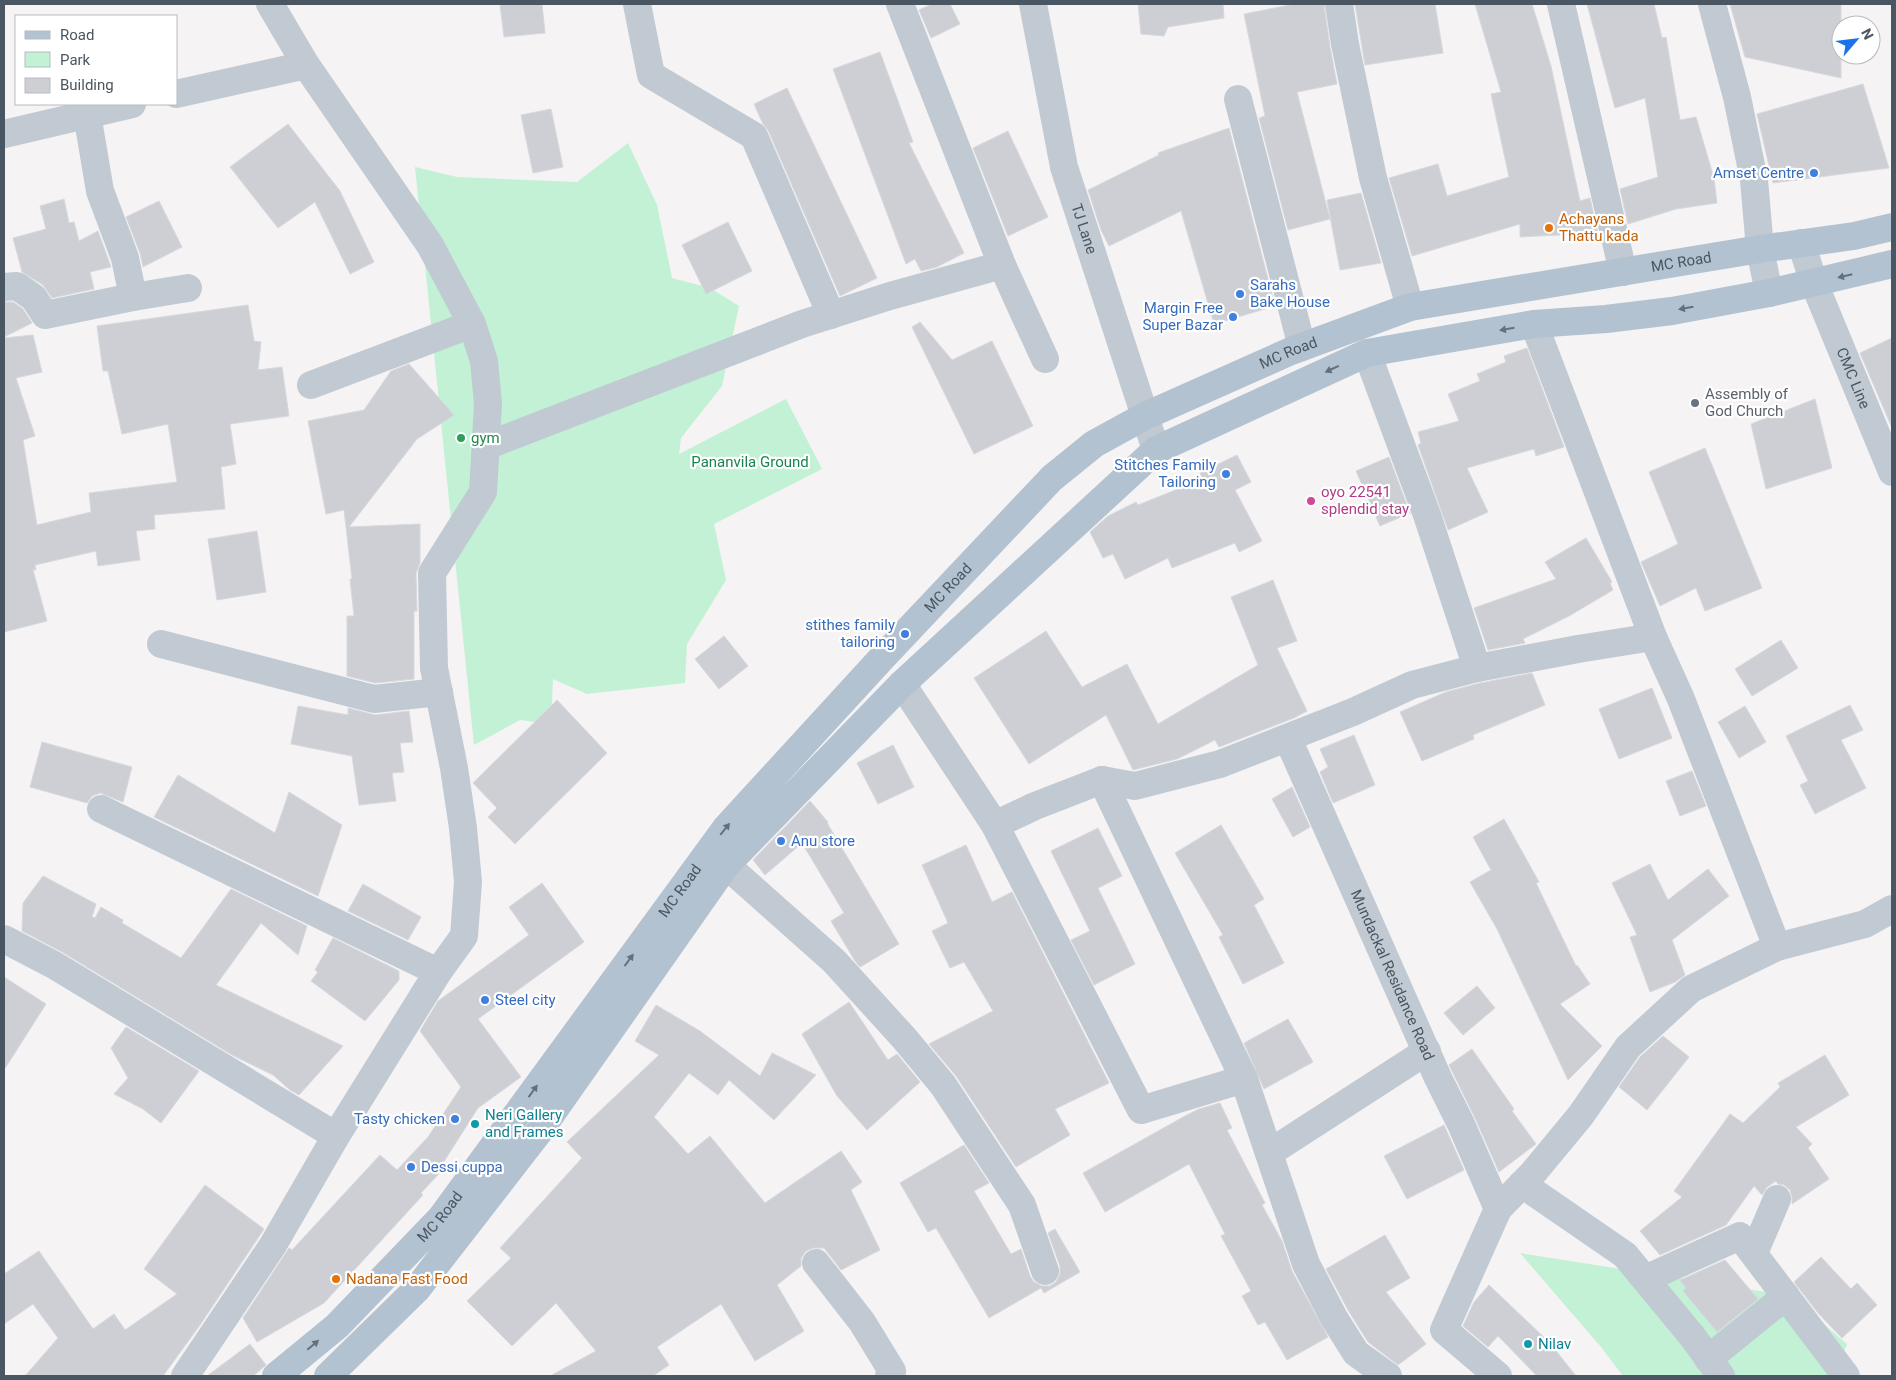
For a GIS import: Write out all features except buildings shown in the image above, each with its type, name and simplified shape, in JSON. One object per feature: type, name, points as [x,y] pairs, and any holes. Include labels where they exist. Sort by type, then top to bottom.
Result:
[{"type":"main road","name":"MC Road","points":[[276,1376],[337,1326],[441,1218],[726,828],[881,658],[1052,478],[1094,444],[1145,416],[1302,347],[1410,307],[1760,249],[1854,236],[1892,227]]},
{"type":"main road","name":"MC Road","points":[[328,1376],[417,1289],[430,1273],[538,1133],[726,865],[902,684],[1156,450],[1367,353],[1534,324],[1606,319],[1672,310],[1769,293],[1892,264]]},
{"type":"street","points":[[185,1376],[273,1245],[336,1136],[438,972],[464,936],[468,882],[463,828],[454,768],[434,668],[432,573],[484,492],[488,404],[484,361],[472,324],[430,245],[306,65],[270,4]]},
{"type":"street","points":[[637,4],[651,75],[754,136],[831,315]]},
{"type":"street","points":[[900,4],[1002,265],[1045,359]]},
{"type":"street","name":"TJ Lane","points":[[1033,4],[1064,166],[1156,450]]},
{"type":"street","points":[[1339,4],[1345,44],[1373,178],[1410,307]]},
{"type":"street","points":[[1561,4],[1623,272]]},
{"type":"street","points":[[1712,4],[1737,97],[1754,180],[1760,249],[1769,293]]},
{"type":"street","points":[[178,94],[306,65]]},
{"type":"street","points":[[1238,99],[1302,347]]},
{"type":"street","points":[[4,134],[128,105]]},
{"type":"street","points":[[87,114],[100,191],[125,258],[133,297]]},
{"type":"street","name":"CMC Line","points":[[1801,243],[1814,283],[1892,472]]},
{"type":"street","points":[[486,446],[802,324],[890,296],[1002,265]]},
{"type":"street","points":[[4,287],[17,286],[34,298],[45,316],[133,297],[188,288]]},
{"type":"street","points":[[311,384],[472,324]]},
{"type":"street","points":[[1534,324],[1654,637],[1681,700],[1777,947]]},
{"type":"street","points":[[1367,353],[1427,515],[1477,668]]},
{"type":"street","points":[[995,825],[1034,806],[1102,780],[1135,786],[1220,764],[1353,712],[1412,685],[1477,668],[1654,637]]},
{"type":"street","points":[[161,644],[374,699],[439,692]]},
{"type":"street","points":[[902,684],[995,825],[1141,1110],[1244,1079]]},
{"type":"street","name":"Mundackal Residance Road","points":[[1288,738],[1498,1209]]},
{"type":"street","points":[[1102,780],[1244,1079],[1306,1264],[1334,1318],[1356,1353],[1388,1376]]},
{"type":"street","points":[[101,809],[438,972]]},
{"type":"street","points":[[726,865],[834,961],[904,1038],[943,1085],[1022,1205],[1045,1271]]},
{"type":"street","points":[[1498,1376],[1444,1330],[1498,1209],[1581,1115],[1628,1047],[1691,990],[1777,947],[1865,924],[1892,909]]},
{"type":"street","points":[[4,939],[54,966],[336,1136]]},
{"type":"street","points":[[1269,1154],[1427,1051]]},
{"type":"street","points":[[1522,1184],[1625,1255],[1715,1367],[1786,1296]]},
{"type":"street","points":[[1754,1253],[1777,1199]]},
{"type":"street","points":[[1645,1279],[1740,1236],[1846,1376]]},
{"type":"street","points":[[816,1263],[862,1322],[892,1371],[889,1376]]},
{"type":"green space","name":"Pananvila Ground","points":[[628,143],[657,205],[672,278],[710,288],[739,306],[722,386],[681,438],[679,454],[786,399],[822,469],[714,524],[726,580],[687,644],[685,683],[587,694],[553,679],[551,724],[520,720],[474,745],[415,167],[457,177],[577,182]]},
{"type":"green space","points":[[1520,1253],[1791,1296],[1847,1344],[1835,1376],[1623,1376],[1601,1347]]},
{"type":"place","name":"Amset Centre","points":[[1814,173]]},
{"type":"place","name":"Achayans Thattu kada","points":[[1549,228]]},
{"type":"place","name":"Sarahs Bake House","points":[[1240,294]]},
{"type":"place","name":"Margin Free Super Bazar","points":[[1233,317]]},
{"type":"place","name":"Assembly of God Church","points":[[1695,403]]},
{"type":"place","name":"gym","points":[[461,438]]},
{"type":"place","name":"Stitches Family Tailoring","points":[[1226,474]]},
{"type":"place","name":"oyo 22541 splendid stay","points":[[1311,501]]},
{"type":"place","name":"stithes family tailoring","points":[[905,634]]},
{"type":"place","name":"Anu store","points":[[781,841]]},
{"type":"place","name":"Steel city","points":[[485,1000]]},
{"type":"place","name":"Tasty chicken","points":[[455,1119]]},
{"type":"place","name":"Neri Gallery and Frames","points":[[475,1124]]},
{"type":"place","name":"Dessi cuppa","points":[[411,1167]]},
{"type":"place","name":"Nadana Fast Food","points":[[336,1279]]},
{"type":"place","name":"Nilav","points":[[1528,1344]]}]
